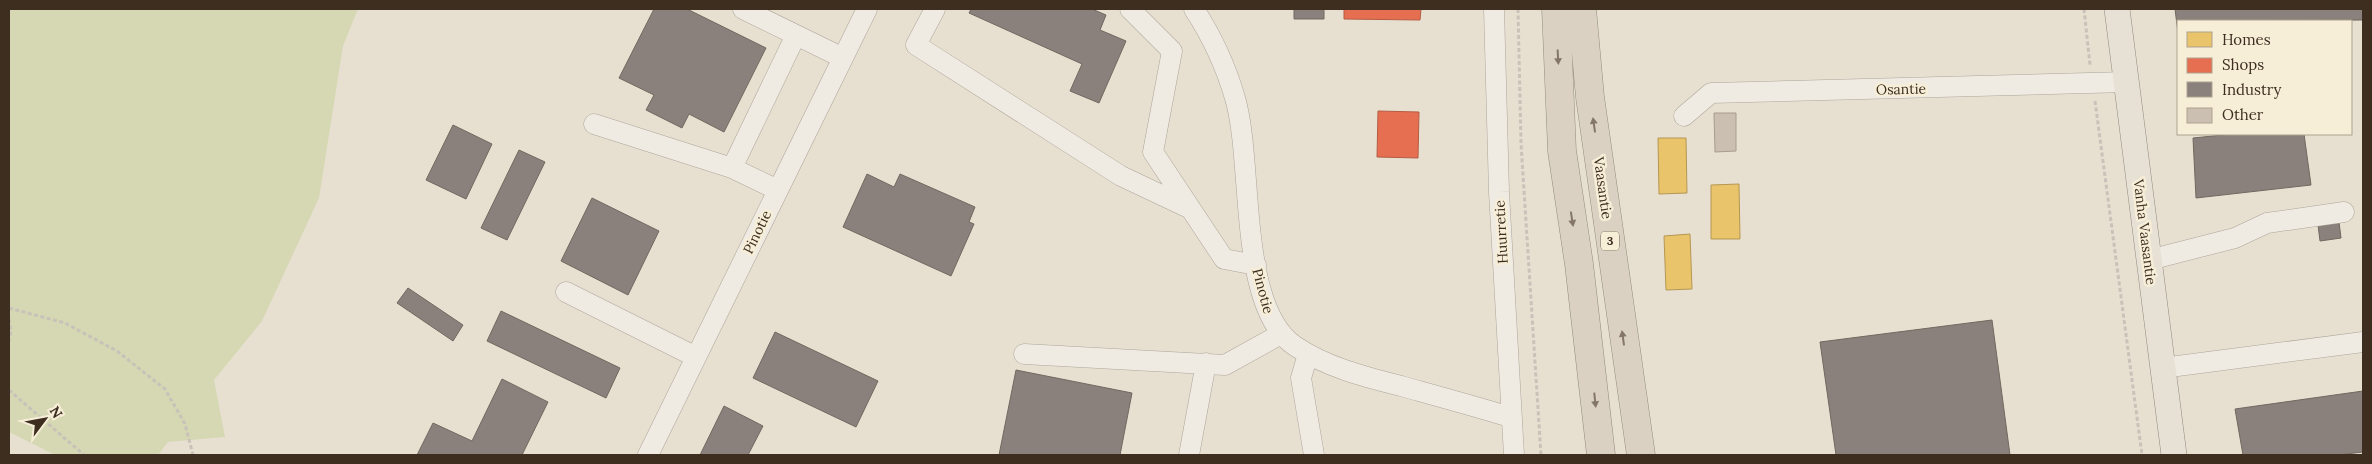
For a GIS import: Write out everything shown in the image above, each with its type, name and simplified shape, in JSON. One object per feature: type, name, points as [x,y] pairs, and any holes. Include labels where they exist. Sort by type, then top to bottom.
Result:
[{"type":"highway","points":[[1556,9],[1562,151],[1579,264],[1601,455]]},
{"type":"highway","name":"Vaasantie","points":[[1582,9],[1592,106],[1641,455]]},
{"type":"main road","name":"Vanha Vaasantie","points":[[2117,9],[2174,455]]},
{"type":"street","points":[[743,9],[842,58]]},
{"type":"street","name":"Pinotie","points":[[648,455],[867,9]]},
{"type":"street","points":[[935,9],[916,45],[1121,176],[1191,209]]},
{"type":"street","points":[[1130,9],[1172,51],[1153,152],[1224,259],[1256,265]]},
{"type":"street","name":"Pinotie","points":[[1194,9],[1206,27],[1235,98],[1242,139],[1256,265],[1268,312],[1281,334],[1294,346],[1308,354],[1352,373],[1510,416]]},
{"type":"street","name":"Huurretie","points":[[1494,9],[1499,192],[1510,416],[1514,455]]},
{"type":"street","points":[[732,168],[796,35]]},
{"type":"street","name":"Osantie","points":[[1684,116],[1711,94],[2127,82]]},
{"type":"street","points":[[594,124],[732,168],[778,190]]},
{"type":"street","points":[[2149,260],[2235,238],[2267,223],[2344,212]]},
{"type":"street","points":[[566,292],[696,357]]},
{"type":"street","points":[[1024,354],[1225,364],[1281,334]]},
{"type":"street","points":[[2162,368],[2363,342]]},
{"type":"street","points":[[1308,354],[1301,378],[1314,455]]},
{"type":"street","points":[[1189,455],[1206,364]]},
{"type":"path","points":[[1518,9],[1521,144],[1541,455]]},
{"type":"path","points":[[2084,9],[2092,84],[2142,455]]},
{"type":"path","points":[[9,308],[65,323],[117,351],[165,389],[185,424],[193,455]]},
{"type":"path","points":[[9,319],[11,331],[9,342]]},
{"type":"path","points":[[9,390],[84,455]]},
{"type":"green space","points":[[9,9],[358,9],[343,46],[319,198],[262,321],[214,380],[225,437],[168,442],[158,455],[55,455],[9,432]]},
{"type":"building: Homes","points":[[1658,138],[1686,138],[1687,193],[1659,194]]},
{"type":"building: Homes","points":[[1739,184],[1740,239],[1711,239],[1711,185]]},
{"type":"building: Homes","points":[[1690,234],[1692,289],[1666,290],[1664,236]]},
{"type":"building: Shops","points":[[1344,9],[1421,9],[1420,20],[1344,19]]},
{"type":"building: Shops","points":[[1378,111],[1419,112],[1418,158],[1377,157]]},
{"type":"building: Industry","points":[[654,9],[687,9],[766,48],[724,132],[689,114],[682,128],[646,110],[654,95],[619,78]]},
{"type":"building: Industry","points":[[971,9],[1092,9],[1106,15],[1100,30],[1126,41],[1099,103],[1070,91],[1082,64],[969,13]]},
{"type":"building: Industry","points":[[1294,9],[1324,9],[1324,19],[1294,19]]},
{"type":"building: Industry","points":[[2175,9],[2363,9],[2363,20],[2177,20],[2177,25]]},
{"type":"building: Industry","points":[[453,125],[492,144],[466,199],[426,180]]},
{"type":"building: Industry","points":[[2223,135],[2304,135],[2311,185],[2196,198],[2193,138]]},
{"type":"building: Industry","points":[[519,150],[545,162],[507,240],[481,228]]},
{"type":"building: Industry","points":[[867,174],[894,187],[900,174],[975,207],[969,222],[974,224],[951,276],[843,227]]},
{"type":"building: Industry","points":[[592,198],[659,231],[628,295],[561,261]]},
{"type":"building: Industry","points":[[2339,222],[2341,238],[2320,241],[2318,225]]},
{"type":"building: Industry","points":[[408,288],[463,325],[453,341],[397,303]]},
{"type":"building: Industry","points":[[501,311],[620,368],[606,398],[487,341]]},
{"type":"building: Industry","points":[[1992,320],[2010,455],[1836,455],[1820,342]]},
{"type":"building: Industry","points":[[775,332],[878,381],[856,427],[753,378]]},
{"type":"building: Industry","points":[[1016,370],[1132,393],[1120,455],[999,455]]},
{"type":"building: Industry","points":[[502,379],[548,402],[522,455],[417,455],[433,423],[472,441]]},
{"type":"building: Industry","points":[[2363,391],[2363,452],[2338,455],[2243,455],[2235,409]]},
{"type":"building: Industry","points":[[724,406],[763,426],[748,455],[700,455]]},
{"type":"building: Other","points":[[1714,113],[1736,113],[1736,151],[1715,152]]}]
